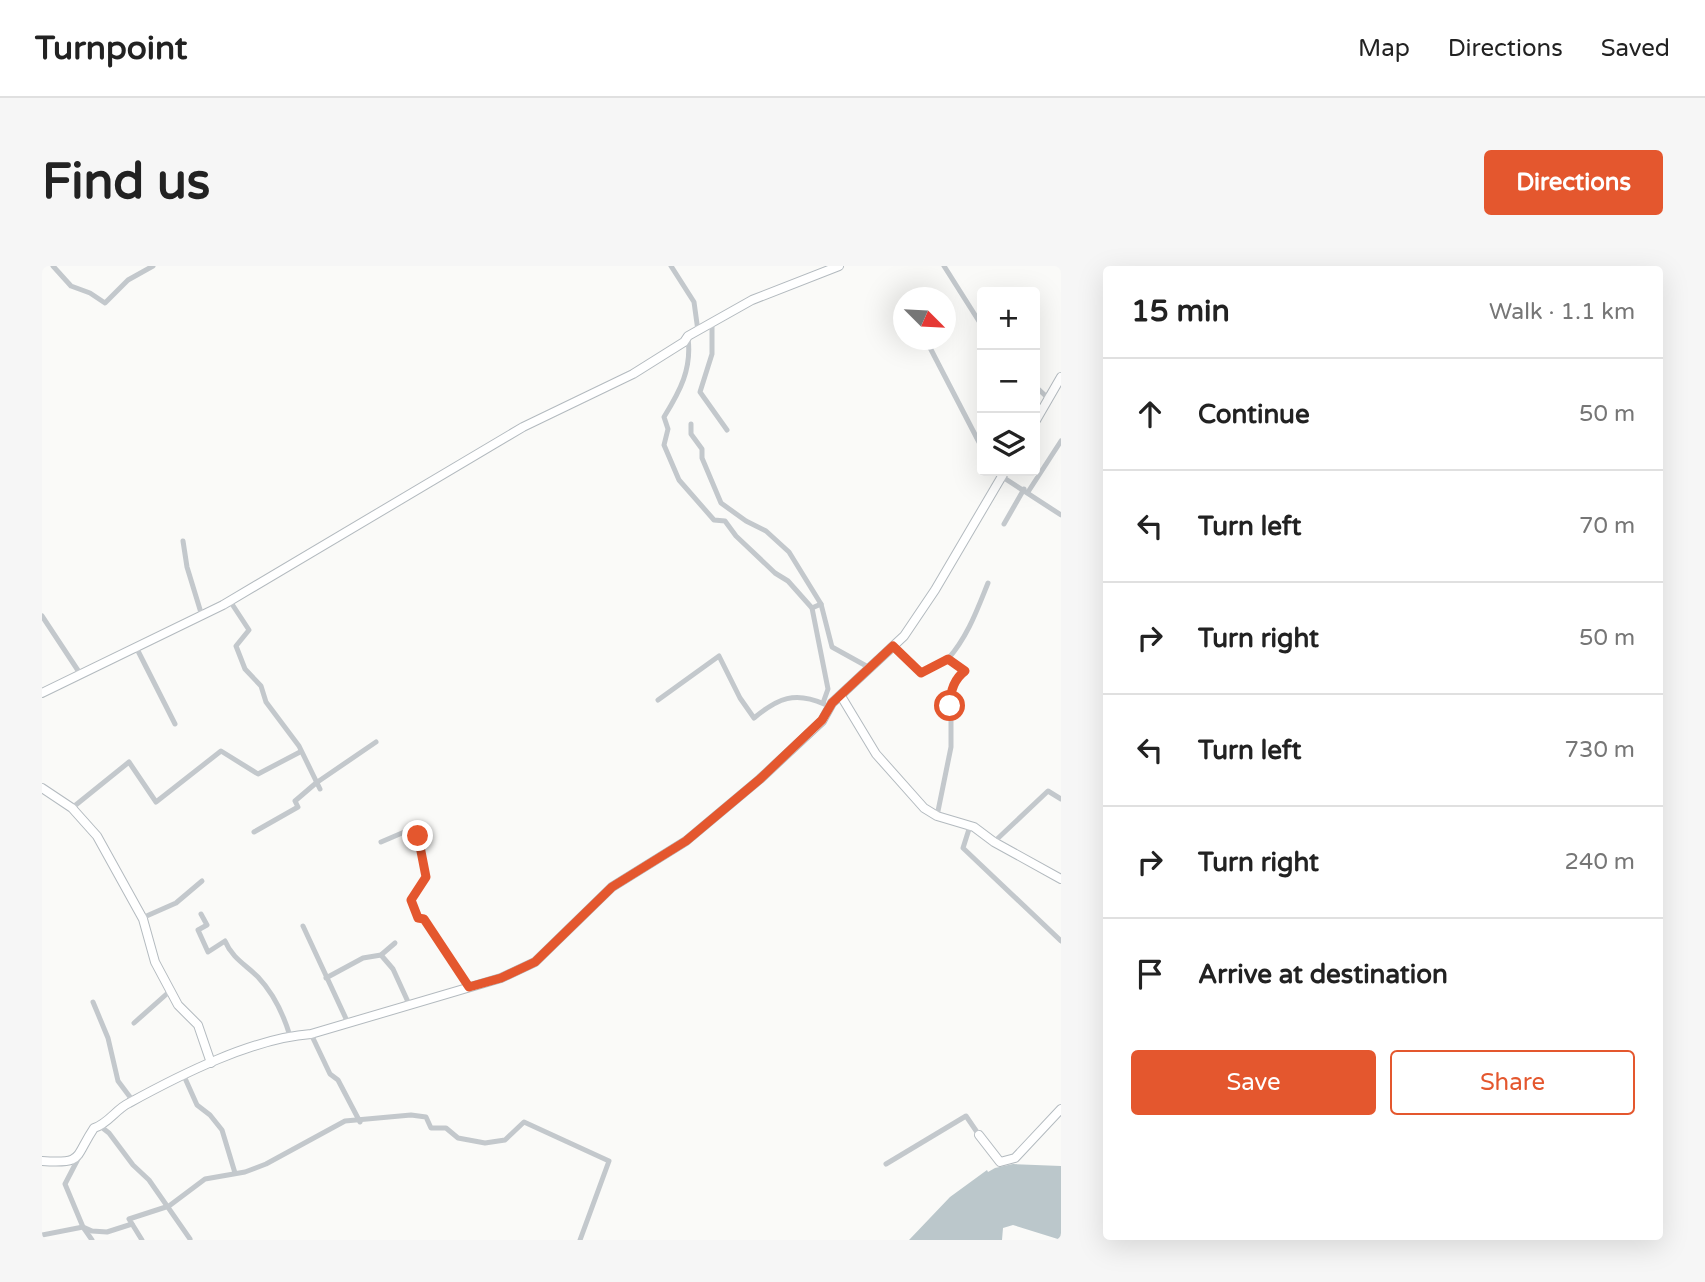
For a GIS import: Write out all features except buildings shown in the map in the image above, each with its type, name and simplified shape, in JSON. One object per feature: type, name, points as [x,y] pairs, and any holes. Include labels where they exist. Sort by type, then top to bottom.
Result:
[{"type":"street","points":[[52,266],[71,286],[90,293],[105,303],[128,281],[153,266]]},
{"type":"street","points":[[671,266],[694,302],[698,331]]},
{"type":"street","points":[[42,693],[203,616],[523,427],[633,374],[684,342],[688,336],[751,300],[839,266]]},
{"type":"street","points":[[944,266],[977,318]]},
{"type":"street","points":[[712,323],[712,354],[700,392],[727,430]]},
{"type":"street","points":[[92,1240],[83,1227],[65,1184],[94,1128],[133,1101],[211,1063],[258,1045],[290,1036],[312,1034],[501,978],[535,962],[612,887],[686,841],[760,779],[822,720],[828,705],[828,689],[811,608],[788,581],[775,573],[736,536],[725,521],[713,520],[679,480],[664,445],[668,429],[664,417],[687,373],[690,354],[688,336]]},
{"type":"street","points":[[931,350],[977,438]]},
{"type":"street","points":[[1040,414],[1061,377]]},
{"type":"street","points":[[1040,391],[1049,399]]},
{"type":"street","points":[[691,424],[691,434],[702,449],[702,458],[721,503],[766,531],[789,552],[821,604],[832,647],[870,668]]},
{"type":"street","points":[[1004,524],[1061,441]]},
{"type":"street","points":[[828,705],[904,636],[935,590],[999,476]]},
{"type":"street","points":[[1005,476],[1061,514]]},
{"type":"street","points":[[183,541],[187,567],[203,616]]},
{"type":"street","points":[[893,646],[921,673],[948,659],[962,643],[970,628],[988,583]]},
{"type":"street","points":[[230,601],[249,630],[236,646],[245,669],[261,686],[266,702],[299,746],[318,786]]},
{"type":"street","points":[[811,608],[821,604]]},
{"type":"street","points":[[42,617],[81,675]]},
{"type":"street","points":[[136,647],[175,724]]},
{"type":"street","points":[[658,700],[719,656],[754,718],[782,699],[803,696],[828,705]]},
{"type":"street","points":[[937,816],[951,747],[950,694],[958,676],[965,671],[948,659]]},
{"type":"street","points":[[841,696],[876,754],[923,808],[937,816],[970,826],[1061,879]]},
{"type":"street","points":[[254,832],[298,807],[295,801],[376,742]]},
{"type":"street","points":[[72,808],[129,762],[156,802],[221,751],[258,775],[300,752]]},
{"type":"street","points":[[42,788],[72,808],[97,836],[142,918],[155,962],[170,991],[178,1005],[198,1025],[211,1063]]},
{"type":"street","points":[[994,842],[1048,790],[1061,799]]},
{"type":"street","points":[[970,826],[963,848],[1061,941]]},
{"type":"street","points":[[381,842],[416,827],[426,877],[411,900],[418,918],[424,919],[469,987]]},
{"type":"street","points":[[142,918],[176,904],[202,881]]},
{"type":"street","points":[[201,914],[207,925],[198,930],[208,952],[225,941],[231,954],[260,979],[284,1018],[290,1036]]},
{"type":"street","points":[[303,926],[348,1023]]},
{"type":"street","points":[[326,978],[363,958],[381,955],[395,943]]},
{"type":"street","points":[[381,955],[393,969],[409,1004]]},
{"type":"street","points":[[134,1023],[170,991]]},
{"type":"street","points":[[93,1002],[108,1038],[118,1081],[133,1101]]},
{"type":"street","points":[[312,1034],[330,1074],[338,1080],[360,1122]]},
{"type":"street","points":[[184,1076],[197,1105],[210,1115],[222,1130],[235,1172]]},
{"type":"street","points":[[886,1164],[966,1116],[1000,1161],[1016,1158],[1061,1109]]},
{"type":"street","points":[[142,1240],[129,1219],[169,1206],[205,1179],[245,1172],[266,1164],[345,1121],[360,1122],[363,1119],[411,1115],[426,1117],[431,1128],[446,1128],[458,1138],[485,1143],[505,1140],[524,1122],[609,1161],[580,1240]]},
{"type":"street","points":[[100,1126],[149,1180],[190,1239]]},
{"type":"street","points":[[42,1161],[69,1162],[79,1157]]},
{"type":"street","points":[[42,1235],[83,1227],[107,1232],[132,1224]]},
{"type":"shaded area","points":[[1013,1164],[1061,1166],[1061,1240],[1013,1225],[1003,1228],[1002,1240],[909,1240],[950,1197],[987,1170],[988,1172]]},
{"type":"route","points":[[418,836],[426,877],[411,900],[418,918],[424,919],[469,987],[501,978],[535,962],[612,887],[686,841],[760,779],[822,720],[832,703],[893,646],[921,673],[948,659],[965,671],[958,676],[950,694],[950,706]]}]
